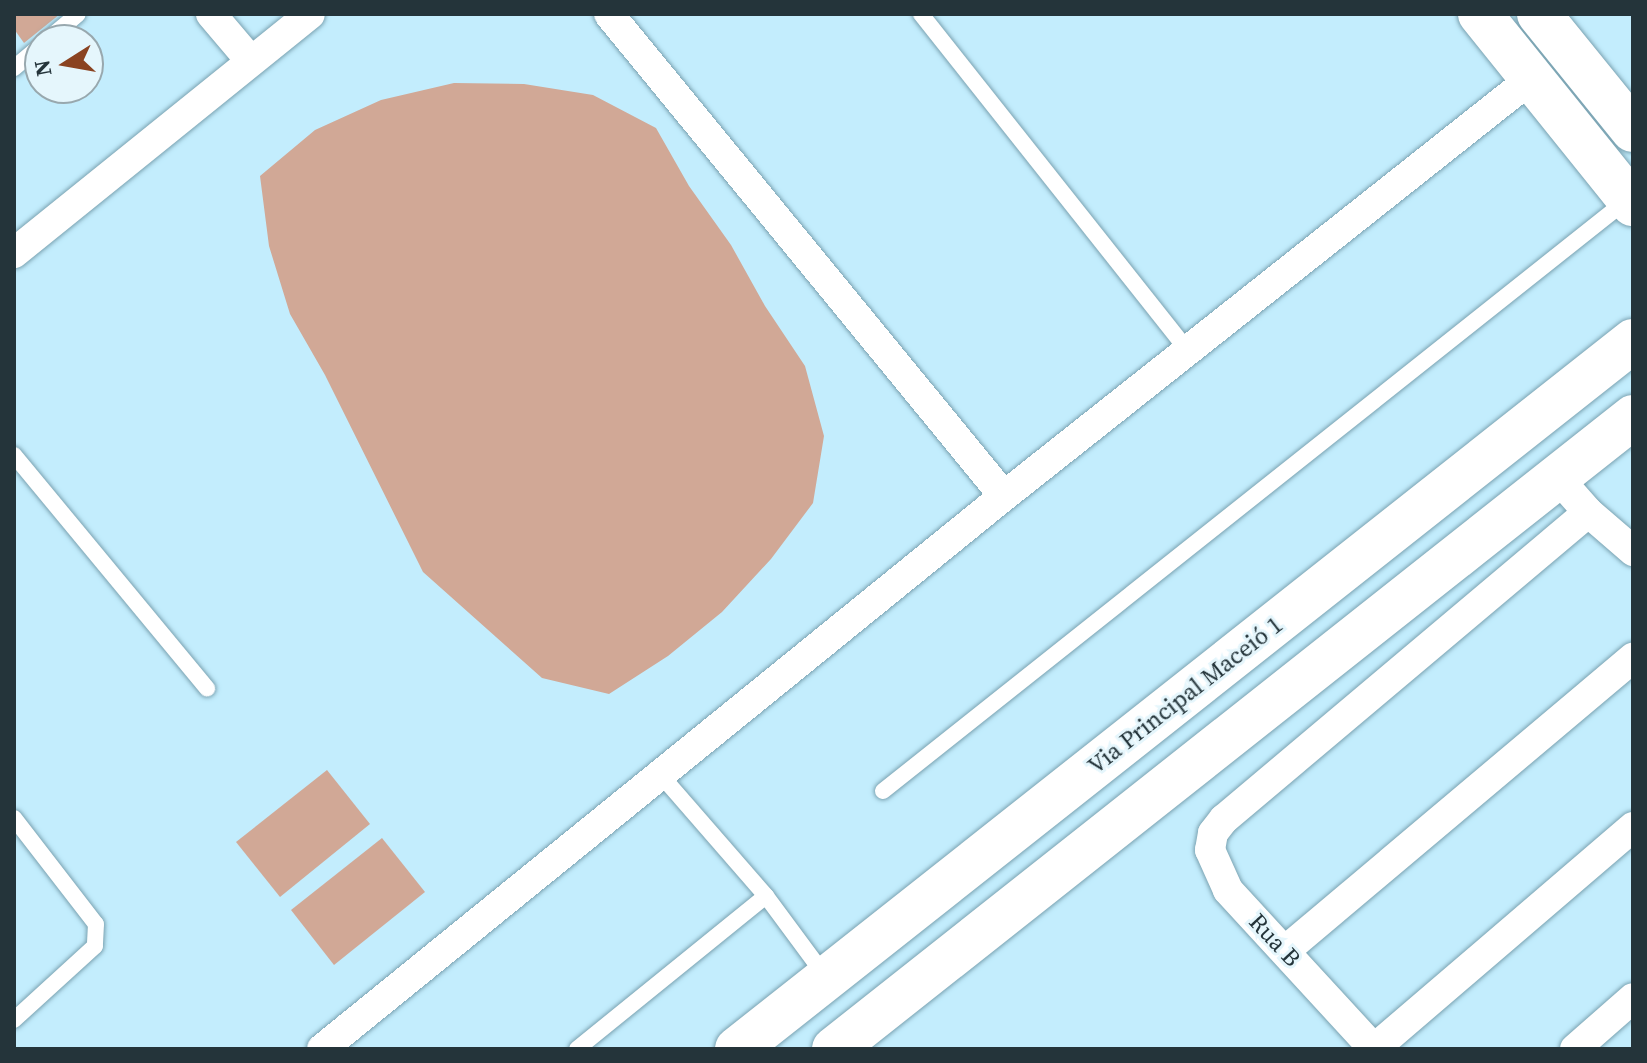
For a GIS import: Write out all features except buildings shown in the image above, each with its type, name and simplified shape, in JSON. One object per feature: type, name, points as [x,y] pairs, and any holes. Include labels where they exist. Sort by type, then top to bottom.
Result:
[{"type":"street","points":[[211,14],[250,60]]},
{"type":"street","points":[[14,253],[310,14]]},
{"type":"street","points":[[609,14],[1004,496]]},
{"type":"street","points":[[1480,14],[1631,201]]},
{"type":"street","points":[[1539,14],[1633,130]]},
{"type":"street","points":[[322,1049],[1004,496],[1532,78]]},
{"type":"street","name":"Via Principal Maceió 1","points":[[737,1049],[1633,341]]},
{"type":"street","points":[[834,1049],[1633,417]]},
{"type":"street","points":[[1558,478],[1588,512],[1633,551]]},
{"type":"street","name":"Rua B","points":[[1374,1049],[1228,890],[1217,873],[1210,850],[1213,833],[1224,819],[1588,512]]},
{"type":"street","points":[[1286,950],[1633,658]]},
{"type":"street","points":[[1374,1049],[1633,827]]},
{"type":"street","points":[[1575,1049],[1633,998]]},
{"type":"lane","points":[[921,14],[1188,351]]},
{"type":"lane","points":[[883,791],[1631,201]]},
{"type":"lane","points":[[14,455],[207,688]]},
{"type":"lane","points":[[661,775],[766,896],[827,978]]},
{"type":"lane","points":[[14,818],[80,899],[96,924],[95,946],[14,1020]]},
{"type":"lane","points":[[577,1049],[766,896]]},
{"type":"shaded area","points":[[14,14],[60,14],[48,24],[24,24],[24,43],[14,29]]},
{"type":"shaded area","points":[[454,83],[524,84],[593,95],[656,128],[689,186],[731,245],[765,306],[805,366],[824,436],[813,503],[771,559],[722,612],[668,656],[609,694],[542,678],[423,572],[325,375],[290,314],[269,246],[260,176],[315,130],[381,100]]},
{"type":"shaded area","points":[[327,770],[370,824],[280,897],[236,842]]},
{"type":"shaded area","points":[[382,838],[425,892],[334,965],[291,910]]}]
